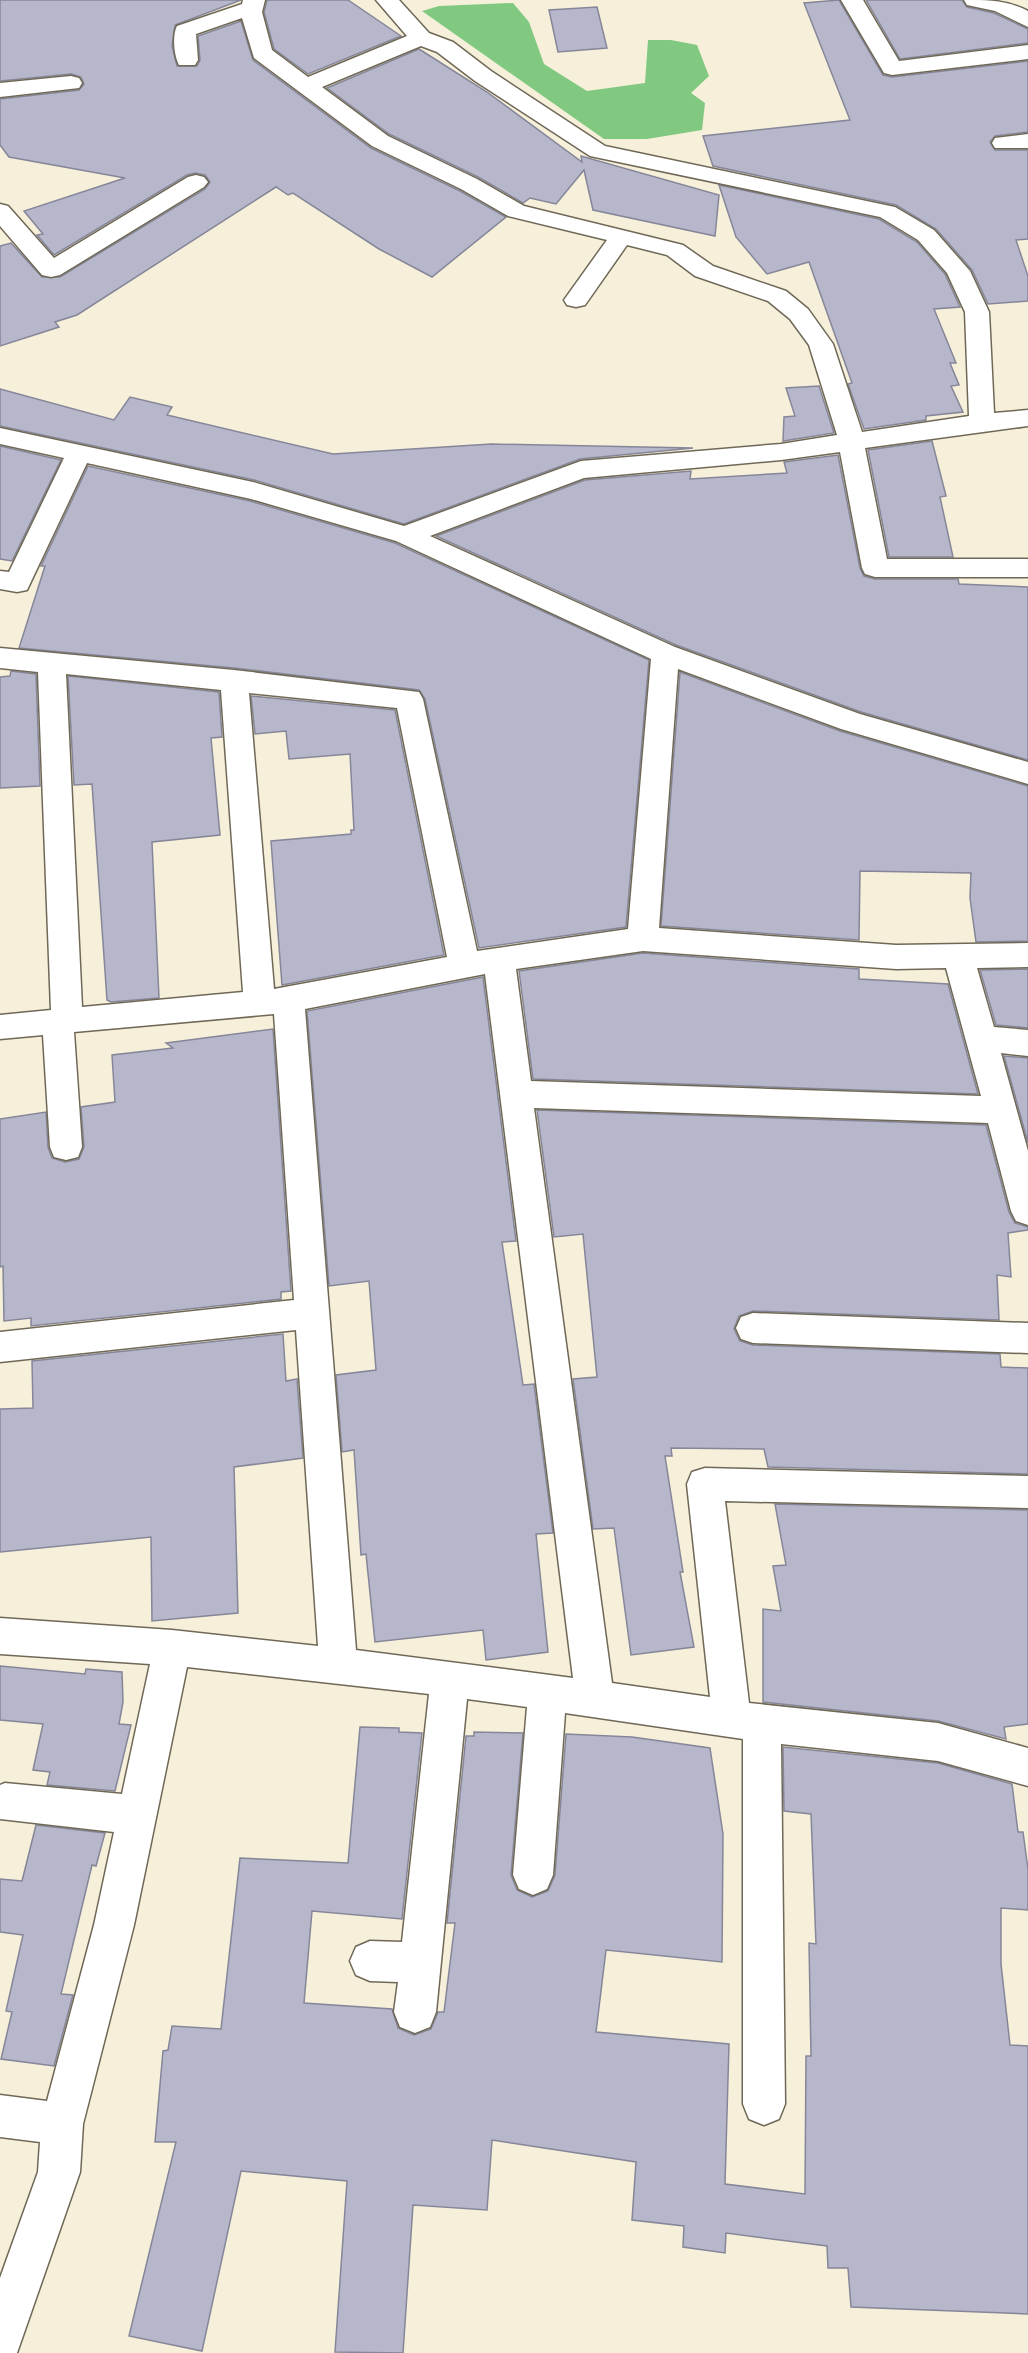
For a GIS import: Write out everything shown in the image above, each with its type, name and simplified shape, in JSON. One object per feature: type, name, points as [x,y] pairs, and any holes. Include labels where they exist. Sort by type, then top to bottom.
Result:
[{"type":"street","points":[[387,0],[421,38],[445,47],[483,76],[598,151],[887,212],[926,235],[958,271],[977,312],[982,422]]},
{"type":"street","points":[[852,0],[892,68],[1028,51]]},
{"type":"street","points":[[975,0],[1013,12],[1028,21]]},
{"type":"street","points":[[187,60],[185,31],[253,4],[262,53],[380,141],[469,184],[516,211],[675,250],[704,271],[777,296],[799,314],[821,344],[852,442],[875,568],[1028,568]]},
{"type":"street","points":[[306,86],[421,38]]},
{"type":"street","points":[[0,90],[71,83]]},
{"type":"street","points":[[1003,143],[1028,141]]},
{"type":"street","points":[[0,211],[51,270],[196,182]]},
{"type":"street","points":[[576,300],[621,237]]},
{"type":"street","points":[[405,535],[581,470],[781,452],[982,422],[1028,418]]},
{"type":"street","points":[[0,436],[78,455],[253,491],[405,535],[665,654],[851,722],[1028,773]]},
{"type":"street","points":[[0,580],[17,583],[78,455]]},
{"type":"street","points":[[643,939],[665,654]]},
{"type":"street","points":[[0,658],[409,699],[464,965]]},
{"type":"street","points":[[52,665],[66,1147]]},
{"type":"street","points":[[234,680],[312,1314],[338,1666]]},
{"type":"street","points":[[0,1027],[274,1001],[499,959],[643,939],[896,957],[958,954],[1028,955]]},
{"type":"street","points":[[958,954],[1028,1211]]},
{"type":"street","points":[[499,959],[595,1698]]},
{"type":"street","points":[[982,1040],[1028,1043]]},
{"type":"street","points":[[517,1094],[1001,1110]]},
{"type":"street","points":[[0,1347],[312,1314]]},
{"type":"street","points":[[753,1328],[1028,1338]]},
{"type":"street","points":[[764,2104],[747,1721],[705,1484],[1028,1492]]},
{"type":"street","points":[[0,1636],[172,1648],[450,1678],[747,1721],[938,1742],[1028,1767]]},
{"type":"street","points":[[0,2340],[59,2172],[62,2124],[114,1925],[172,1648]]},
{"type":"street","points":[[416,2012],[450,1678]]},
{"type":"street","points":[[533,1875],[547,1692]]},
{"type":"street","points":[[5,1802],[137,1815]]},
{"type":"street","points":[[370,1961],[421,1963]]},
{"type":"street","points":[[0,2116],[62,2124]]},
{"type":"green space","points":[[513,3],[529,22],[544,64],[587,91],[645,83],[648,40],[671,40],[697,45],[709,76],[691,93],[705,103],[702,130],[647,139],[604,139],[422,11],[439,6]]},
{"type":"building","points":[[0,0],[241,0],[175,25],[172,46],[177,66],[197,66],[200,60],[198,36],[241,21],[253,60],[371,148],[460,191],[506,217],[432,277],[379,249],[293,193],[288,195],[276,187],[77,315],[55,322],[59,327],[0,346],[0,246],[11,243],[42,277],[60,277],[205,189],[210,182],[205,175],[195,173],[187,175],[54,255],[37,235],[43,234],[24,211],[125,178],[9,157],[0,145],[0,99],[79,90],[84,84],[81,77],[71,74],[0,81]]},
{"type":"building","points":[[267,0],[348,0],[401,36],[308,74],[274,49],[264,12]]},
{"type":"building","points":[[839,0],[883,75],[892,77],[1028,61],[1028,132],[995,136],[990,142],[995,150],[1028,150],[1028,239],[1016,240],[1028,276],[1028,301],[988,304],[972,270],[936,229],[896,205],[713,166],[703,136],[850,120],[804,3]]},
{"type":"building","points":[[866,0],[962,0],[967,7],[994,13],[1028,29],[1028,43],[900,59]]},
{"type":"building","points":[[597,7],[607,48],[558,52],[549,10]]},
{"type":"building","points":[[419,49],[487,92],[582,162],[581,156],[719,195],[715,236],[593,210],[584,170],[556,204],[530,198],[523,203],[478,177],[389,134],[327,88]]},
{"type":"building","points":[[719,185],[879,219],[917,242],[945,274],[960,307],[934,309],[956,363],[950,363],[959,385],[951,386],[963,412],[926,416],[926,420],[864,429],[848,384],[852,383],[809,262],[767,274],[736,237]]},
{"type":"building","points":[[819,386],[834,433],[783,441],[784,417],[795,416],[786,388]]},
{"type":"building","points":[[0,389],[114,420],[130,397],[172,407],[167,415],[333,454],[491,444],[693,448],[580,459],[404,524],[254,480],[0,426]]},
{"type":"building","points":[[932,441],[946,496],[940,497],[953,557],[889,557],[868,450]]},
{"type":"building","points":[[0,446],[61,460],[12,561],[0,559]]},
{"type":"building","points":[[838,455],[860,568],[864,576],[875,579],[958,579],[959,584],[1028,587],[1028,760],[861,712],[676,645],[436,536],[585,480],[691,471],[690,479],[787,473],[784,462]]},
{"type":"building","points":[[88,466],[250,501],[395,543],[649,660],[626,927],[479,948],[425,699],[419,690],[234,668],[19,648],[45,566],[41,566]]},
{"type":"building","points":[[11,671],[36,674],[40,786],[0,788],[0,677],[10,676]]},
{"type":"building","points":[[680,672],[840,731],[1028,786],[1028,941],[976,942],[970,898],[971,873],[860,871],[859,940],[661,926]]},
{"type":"building","points":[[68,676],[219,692],[222,737],[211,738],[220,835],[152,842],[159,998],[111,1002],[107,1000],[92,784],[74,785]]},
{"type":"building","points":[[251,696],[395,710],[444,955],[282,985],[271,841],[351,834],[351,830],[354,830],[350,754],[289,759],[286,731],[255,734]]},
{"type":"building","points":[[643,953],[859,969],[859,979],[948,984],[978,1094],[533,1079],[519,971]]},
{"type":"building","points":[[1028,969],[1028,1028],[996,1025],[980,970]]},
{"type":"building","points":[[483,977],[516,1241],[502,1242],[523,1385],[534,1384],[553,1533],[536,1534],[548,1652],[486,1660],[483,1630],[375,1642],[366,1554],[361,1555],[354,1450],[342,1452],[336,1375],[376,1370],[369,1281],[329,1286],[307,1011]]},
{"type":"building","points":[[273,1029],[291,1291],[281,1292],[281,1299],[31,1326],[31,1318],[4,1321],[3,1266],[0,1267],[0,1119],[46,1112],[48,1147],[52,1158],[65,1162],[79,1159],[84,1147],[81,1107],[115,1102],[112,1055],[173,1048],[166,1043]]},
{"type":"building","points":[[1004,1056],[1028,1058],[1028,1143]]},
{"type":"building","points":[[537,1110],[986,1125],[1009,1212],[1015,1223],[1028,1227],[1028,1230],[1008,1233],[1011,1277],[997,1275],[999,1320],[753,1311],[739,1316],[734,1329],[740,1341],[753,1345],[1000,1354],[1001,1367],[1028,1368],[1028,1474],[768,1467],[764,1449],[671,1448],[672,1456],[665,1456],[683,1572],[680,1572],[694,1647],[631,1655],[614,1528],[593,1529],[573,1379],[597,1377],[583,1234],[554,1237]]},
{"type":"building","points":[[283,1334],[286,1381],[297,1379],[303,1458],[234,1467],[238,1613],[152,1621],[151,1537],[0,1552],[0,1409],[33,1408],[32,1361]]},
{"type":"building","points":[[775,1504],[1028,1510],[1028,1724],[1004,1727],[1006,1739],[938,1721],[763,1702],[763,1609],[781,1611],[773,1566],[786,1565]]},
{"type":"building","points":[[0,1666],[85,1674],[86,1669],[122,1672],[123,1702],[119,1724],[131,1725],[115,1791],[47,1785],[50,1772],[33,1770],[43,1724],[0,1720]]},
{"type":"building","points":[[360,1727],[399,1728],[399,1732],[422,1733],[402,1919],[312,1911],[304,2003],[392,2009],[398,2028],[414,2035],[431,2029],[438,2012],[444,2012],[455,1923],[447,1923],[466,1736],[474,1736],[474,1732],[523,1733],[511,1875],[517,1890],[532,1897],[548,1891],[555,1875],[566,1734],[632,1737],[710,1748],[723,1834],[722,1962],[606,1950],[596,2032],[729,2044],[725,2184],[805,2194],[806,2056],[811,2056],[809,1943],[816,1944],[811,1814],[784,1811],[783,1747],[938,1763],[1012,1784],[1018,1832],[1023,1832],[1028,1869],[1028,1910],[1001,1908],[1001,1964],[1010,2045],[1028,2046],[1028,2314],[851,2307],[848,2268],[828,2268],[827,2246],[726,2233],[725,2253],[683,2247],[684,2226],[632,2220],[636,2162],[492,2140],[487,2210],[413,2205],[403,2353],[335,2352],[347,2181],[241,2171],[202,2351],[129,2336],[176,2142],[155,2142],[163,2051],[168,2050],[172,2026],[221,2029],[240,1858],[348,1863]]},
{"type":"building","points":[[36,1825],[105,1833],[96,1866],[92,1865],[61,1994],[73,1995],[54,2066],[1,2059],[12,2012],[6,2011],[23,1935],[0,1932],[0,1879],[22,1881]]}]
